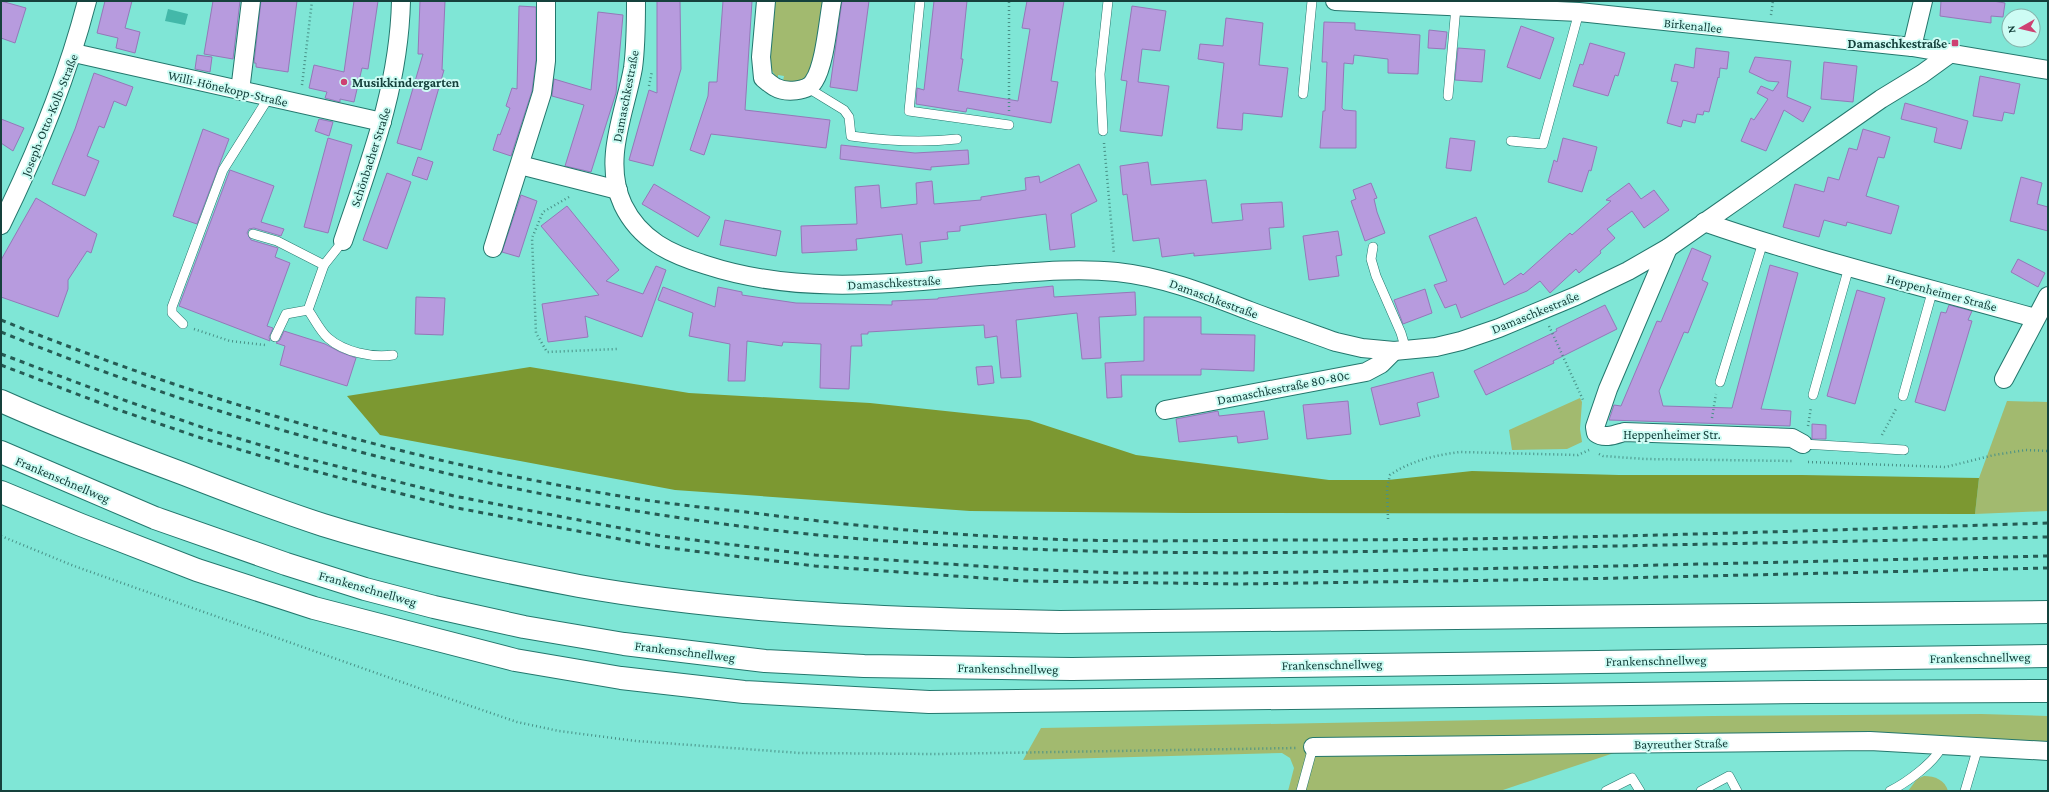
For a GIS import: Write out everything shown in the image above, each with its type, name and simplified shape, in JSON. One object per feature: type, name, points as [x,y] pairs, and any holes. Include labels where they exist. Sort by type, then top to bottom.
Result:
[{"type":"main road","points":[[1,401],[67,430],[324,525],[424,552],[546,579],[598,588],[755,608],[955,620],[1060,622],[2048,612]]},
{"type":"main road","name":"Frankenschnellweg","points":[[1,452],[155,518],[286,564],[366,589],[434,607],[524,627],[624,644],[758,660],[864,666],[1072,669],[2048,656]]},
{"type":"main road","points":[[1,492],[197,570],[314,608],[515,660],[621,678],[744,692],[937,702],[1809,692],[2048,691]]},
{"type":"street","name":"Joseph-Otto-Kolb-Straße","points":[[1,225],[21,185],[74,53],[87,1]]},
{"type":"street","points":[[240,91],[251,1]]},
{"type":"street","name":"Schönbacher Straße","points":[[343,241],[382,122],[396,68],[401,1]]},
{"type":"street","points":[[494,248],[542,93],[546,61],[546,1]]},
{"type":"street","name":"Damaschkestraße","points":[[636,1],[635,56],[614,152],[618,190],[622,202],[637,227],[660,247],[678,256],[748,277],[793,284],[834,286],[872,285],[1067,269],[1149,276],[1186,286],[1336,342],[1362,348],[1400,351],[1436,347],[1461,341],[1499,328],[1576,296],[1628,271],[1668,248],[1951,53]]},
{"type":"street","points":[[766,1],[761,57],[763,78],[776,88],[797,90],[808,88],[814,82],[820,70],[832,1]]},
{"type":"street","name":"Birkenallee","points":[[1335,1],[1579,12],[1912,47],[2048,70]]},
{"type":"street","points":[[1912,47],[1923,1]]},
{"type":"street","name":"Willi-Hönekopp-Straße","points":[[74,53],[382,122]]},
{"type":"street","points":[[520,165],[618,190]]},
{"type":"street","name":"Heppenheimer Straße","points":[[1704,222],[1763,242],[1849,267],[2035,318]]},
{"type":"street","name":"Heppenheimer Str.","points":[[1668,248],[1608,389],[1595,427],[1596,433],[1600,436],[1610,436],[1624,432],[1792,438],[1803,444]]},
{"type":"street","points":[[2004,379],[2048,296]]},
{"type":"street","name":"Damaschkestraße 80-80c","points":[[1165,410],[1366,372],[1400,351]]},
{"type":"street","name":"Bayreuther Straße","points":[[1313,747],[1870,741],[2048,752]]},
{"type":"lane","points":[[920,1],[909,111],[1009,125]]},
{"type":"lane","points":[[1103,131],[1100,74],[1108,1]]},
{"type":"lane","points":[[1303,94],[1312,1]]},
{"type":"lane","points":[[1448,96],[1456,7]]},
{"type":"lane","points":[[1511,141],[1543,144],[1579,12]]},
{"type":"lane","points":[[808,88],[844,110],[849,117],[851,136],[882,141],[911,142],[957,139]]},
{"type":"lane","points":[[183,324],[172,313],[172,308],[223,170],[270,97]]},
{"type":"lane","points":[[253,234],[277,241],[324,265]]},
{"type":"lane","points":[[308,310],[324,265],[343,241]]},
{"type":"lane","points":[[1720,382],[1763,242]]},
{"type":"lane","points":[[1373,247],[1371,258],[1376,276],[1401,333],[1400,351]]},
{"type":"lane","points":[[1812,395],[1849,267]]},
{"type":"lane","points":[[1902,396],[1933,289]]},
{"type":"lane","points":[[275,337],[286,314],[308,310]]},
{"type":"lane","points":[[308,310],[327,338],[340,346],[369,355],[393,355]]},
{"type":"lane","points":[[1803,444],[1904,450]]},
{"type":"lane","points":[[1890,791],[1924,767],[1940,750],[1942,745]]},
{"type":"lane","points":[[1301,791],[1313,747]]},
{"type":"lane","points":[[1965,791],[1978,747]]},
{"type":"lane","points":[[1701,791],[1729,776],[1737,791]]},
{"type":"lane","points":[[1606,791],[1632,778],[1640,791]]},
{"type":"path","points":[[300,104],[312,1]]},
{"type":"path","points":[[1009,1],[1009,125]]},
{"type":"path","points":[[1103,131],[1115,272]]},
{"type":"path","points":[[592,183],[544,212],[532,238],[536,332],[547,352],[617,349]]},
{"type":"path","points":[[183,324],[201,333],[230,341],[268,344],[275,337]]},
{"type":"path","points":[[1711,434],[1712,410],[1720,382]]},
{"type":"path","points":[[1803,444],[1809,421],[1812,395]]},
{"type":"path","points":[[1875,449],[1902,396]]},
{"type":"path","points":[[1388,519],[1387,488],[1390,475],[1402,466],[1445,454],[1474,451],[1578,455],[1592,450]]},
{"type":"green space","points":[[771,1],[827,1],[821,41],[815,61],[812,69],[802,80],[793,82],[783,81],[784,76],[778,75],[778,78],[773,72],[769,63],[767,42]]},
{"type":"green space","points":[[530,367],[689,393],[870,403],[1029,420],[1136,455],[1329,480],[1388,480],[1472,471],[1619,475],[1802,475],[1979,478],[1975,514],[1186,513],[970,511],[675,490],[380,435],[347,396]]},
{"type":"green space","points":[[1580,398],[1582,402],[1580,429],[1582,442],[1567,449],[1512,450],[1509,430]]},
{"type":"green space","points":[[2007,401],[2048,402],[2048,511],[1975,514],[1979,478]]},
{"type":"green space","points":[[1981,714],[2048,716],[2048,759],[1896,748],[1632,747],[1500,791],[1288,791],[1294,768],[1290,758],[1282,753],[1023,760],[1041,728],[1712,716]]},
{"type":"green space","points":[[1924,776],[1939,779],[1945,784],[1948,791],[1908,791],[1917,779]]},
{"type":"water","points":[[168,9],[188,14],[185,25],[165,21]]},
{"type":"building","points":[[1,1],[26,8],[15,43],[1,38]]},
{"type":"building","points":[[105,1],[132,1],[125,28],[140,32],[135,53],[116,48],[118,38],[97,33]]},
{"type":"building","points":[[213,1],[240,1],[233,59],[204,54]]},
{"type":"building","points":[[261,1],[297,1],[288,72],[256,67],[256,63],[254,63]]},
{"type":"building","points":[[354,1],[378,1],[368,69],[362,68],[354,102],[340,99],[340,102],[325,98],[327,92],[309,88],[314,65],[344,72]]},
{"type":"building","points":[[420,1],[445,1],[442,70],[444,70],[421,150],[397,143],[423,54],[418,54]]},
{"type":"building","points":[[657,1],[680,1],[681,69],[653,166],[629,160],[649,90],[657,93]]},
{"type":"building","points":[[723,1],[752,1],[745,110],[830,120],[826,148],[711,134],[704,155],[690,150],[708,96],[709,82],[717,82]]},
{"type":"building","points":[[842,1],[869,1],[857,91],[830,87]]},
{"type":"building","points":[[934,1],[967,1],[961,59],[963,59],[958,91],[1018,101],[1030,29],[1022,28],[1027,1],[1064,1],[1051,81],[1058,82],[1051,123],[967,108],[966,112],[916,104],[917,88],[924,90]]},
{"type":"building","points":[[1941,1],[1993,1],[2005,3],[2004,8],[2001,8],[2001,17],[1991,16],[1991,23],[1940,16]]},
{"type":"building","points":[[519,6],[536,7],[536,60],[532,91],[511,156],[493,150],[498,134],[500,135],[510,108],[506,106],[512,88],[517,89]]},
{"type":"building","points":[[1132,6],[1166,11],[1160,51],[1142,49],[1138,82],[1169,86],[1162,136],[1120,131],[1127,81],[1121,80]]},
{"type":"building","points":[[598,12],[623,15],[616,93],[591,172],[565,166],[584,105],[552,96],[554,79],[591,90]]},
{"type":"building","points":[[1226,18],[1263,23],[1259,65],[1288,68],[1282,117],[1243,113],[1242,130],[1217,128],[1224,63],[1198,59],[1200,44],[1223,46]]},
{"type":"building","points":[[1324,22],[1355,23],[1355,30],[1420,35],[1418,74],[1388,73],[1388,59],[1354,55],[1353,64],[1344,63],[1342,108],[1344,110],[1356,111],[1356,148],[1320,148],[1323,111],[1325,111],[1327,62],[1322,62]]},
{"type":"building","points":[[1521,26],[1554,38],[1540,79],[1507,67]]},
{"type":"building","points":[[1429,30],[1447,32],[1445,49],[1428,48]]},
{"type":"building","points":[[1590,43],[1625,53],[1618,76],[1615,75],[1608,96],[1573,86],[1580,64],[1583,65]]},
{"type":"building","points":[[1458,48],[1485,50],[1482,82],[1455,80]]},
{"type":"building","points":[[1696,48],[1729,52],[1727,69],[1720,68],[1719,78],[1718,77],[1709,112],[1704,111],[1703,115],[1697,114],[1695,123],[1683,120],[1681,127],[1667,123],[1678,82],[1671,81],[1675,64],[1694,68]]},
{"type":"building","points":[[197,55],[212,57],[210,72],[195,69]]},
{"type":"building","points":[[1755,57],[1791,61],[1787,97],[1811,107],[1803,122],[1784,110],[1766,151],[1741,141],[1751,118],[1754,120],[1768,99],[1757,93],[1761,86],[1773,91],[1779,82],[1768,81],[1749,72]]},
{"type":"building","points":[[1824,62],[1857,66],[1853,102],[1821,99]]},
{"type":"building","points":[[94,73],[133,87],[126,106],[114,101],[104,128],[99,126],[87,156],[99,161],[85,196],[52,184],[75,129]]},
{"type":"building","points":[[1980,76],[2020,84],[2014,114],[2004,112],[2002,121],[1973,116]]},
{"type":"building","points":[[1905,103],[1968,121],[1961,149],[1934,142],[1937,128],[1901,119]]},
{"type":"building","points":[[1,119],[24,128],[13,151],[1,143]]},
{"type":"building","points":[[319,119],[333,122],[329,136],[315,131]]},
{"type":"building","points":[[203,129],[229,139],[197,224],[173,216]]},
{"type":"building","points":[[1863,129],[1890,137],[1884,158],[1878,157],[1866,196],[1899,206],[1891,234],[1847,222],[1846,226],[1824,220],[1819,237],[1783,227],[1795,184],[1824,192],[1828,177],[1839,180],[1849,148],[1857,150]]},
{"type":"building","points":[[328,138],[352,145],[328,233],[304,227]]},
{"type":"building","points":[[1450,138],[1475,141],[1471,171],[1446,168]]},
{"type":"building","points":[[1563,138],[1597,147],[1591,171],[1589,170],[1582,192],[1548,182],[1554,160],[1557,162]]},
{"type":"building","points":[[841,145],[915,153],[968,150],[969,164],[931,167],[931,170],[840,159]]},
{"type":"building","points":[[418,157],[433,162],[427,180],[412,175]]},
{"type":"building","points":[[1148,162],[1151,185],[1206,180],[1212,223],[1243,220],[1241,204],[1282,202],[1284,227],[1269,228],[1271,249],[1194,256],[1194,253],[1162,257],[1159,238],[1133,241],[1127,194],[1123,195],[1120,166]]},
{"type":"building","points":[[1079,164],[1097,201],[1071,214],[1075,247],[1050,250],[1046,214],[960,226],[960,231],[947,232],[948,239],[920,242],[922,263],[906,265],[902,234],[856,239],[857,250],[802,253],[801,226],[857,224],[855,187],[879,185],[881,208],[917,204],[916,183],[932,181],[934,204],[981,200],[981,197],[1026,190],[1025,178],[1039,176],[1040,183]]},
{"type":"building","points":[[230,170],[274,186],[261,222],[284,229],[281,236],[254,228],[249,229],[247,233],[251,240],[278,248],[275,257],[290,263],[267,326],[273,328],[269,337],[270,341],[179,306]]},
{"type":"building","points":[[387,173],[411,182],[387,249],[363,240]]},
{"type":"building","points":[[2021,177],[2042,183],[2037,204],[2048,207],[2048,231],[2010,221]]},
{"type":"building","points":[[1371,183],[1377,198],[1374,199],[1377,212],[1385,233],[1365,241],[1351,201],[1356,199],[1353,190]]},
{"type":"building","points":[[1629,183],[1641,199],[1654,190],[1669,210],[1644,228],[1632,211],[1607,229],[1615,238],[1600,251],[1601,253],[1579,273],[1576,269],[1550,293],[1540,281],[1527,291],[1461,318],[1456,304],[1445,308],[1434,285],[1447,281],[1429,236],[1476,217],[1504,285],[1521,273],[1523,275],[1570,233],[1572,235],[1611,201],[1606,200]]},
{"type":"building","points":[[654,184],[710,217],[698,237],[642,204]]},
{"type":"building","points":[[521,195],[537,201],[519,257],[502,252]]},
{"type":"building","points":[[36,198],[97,234],[91,253],[87,251],[68,280],[68,289],[58,317],[1,297],[1,260]]},
{"type":"building","points":[[567,206],[619,270],[606,281],[643,294],[656,266],[666,270],[642,337],[585,316],[588,337],[548,342],[542,304],[599,295],[541,226]]},
{"type":"building","points":[[725,220],[781,231],[776,256],[720,245]]},
{"type":"building","points":[[1338,231],[1342,255],[1336,256],[1339,276],[1309,280],[1303,236]]},
{"type":"building","points":[[1692,248],[1711,256],[1702,280],[1708,283],[1688,333],[1684,332],[1659,391],[1663,406],[1732,408],[1770,265],[1798,273],[1761,409],[1791,411],[1790,426],[1609,420],[1614,405],[1621,406],[1657,321],[1661,322]]},
{"type":"building","points":[[2018,259],[2045,273],[2038,287],[2011,272]]},
{"type":"building","points":[[1053,286],[1054,297],[1135,292],[1136,315],[1099,317],[1101,358],[1082,359],[1077,313],[1016,320],[1021,377],[1001,378],[997,336],[985,338],[984,325],[868,332],[868,334],[861,334],[862,346],[851,346],[849,389],[820,388],[821,344],[783,342],[782,346],[747,341],[745,381],[728,381],[730,344],[689,336],[693,313],[658,300],[663,287],[715,307],[718,287],[742,292],[742,295],[796,303],[892,305],[892,301],[938,299]]},
{"type":"building","points":[[1425,289],[1432,313],[1403,324],[1394,300]]},
{"type":"building","points":[[1857,290],[1885,298],[1855,404],[1827,396]]},
{"type":"building","points":[[416,297],[445,298],[443,335],[415,334]]},
{"type":"building","points":[[1605,305],[1617,329],[1553,361],[1554,363],[1486,395],[1474,371],[1557,331],[1556,329]]},
{"type":"building","points":[[1949,305],[1972,311],[1968,320],[1972,321],[1945,411],[1915,402],[1941,312],[1946,313]]},
{"type":"building","points":[[1144,317],[1201,317],[1201,334],[1255,335],[1254,371],[1201,369],[1201,375],[1121,375],[1122,397],[1107,398],[1105,363],[1144,361]]},
{"type":"building","points":[[284,331],[325,344],[356,358],[347,386],[280,365],[285,346],[276,343],[280,340]]},
{"type":"building","points":[[992,366],[994,383],[978,385],[976,367]]},
{"type":"building","points":[[1433,372],[1439,397],[1417,403],[1420,416],[1380,425],[1371,388]]},
{"type":"building","points":[[1348,401],[1351,434],[1307,439],[1303,405]]},
{"type":"building","points":[[1218,411],[1219,416],[1264,411],[1268,439],[1238,443],[1237,436],[1179,442],[1176,419]]},
{"type":"building","points":[[1812,424],[1826,425],[1826,439],[1812,439]]},
{"type":"railway","points":[[1,320],[77,350],[233,403],[311,427],[470,467],[551,484],[632,498],[689,506],[886,528],[1061,540],[1401,540],[1586,537],[2048,523]]},
{"type":"railway","points":[[1,332],[100,370],[199,404],[300,435],[402,463],[505,486],[609,506],[713,523],[818,535],[995,548],[1084,551],[1261,553],[2048,537]]},
{"type":"railway","points":[[1,354],[121,399],[207,429],[297,456],[454,496],[662,536],[815,555],[1023,569],[1119,573],[1241,573],[1574,567],[2048,556]]},
{"type":"railway","points":[[1,365],[116,409],[204,439],[295,466],[452,507],[661,547],[815,566],[1025,581],[1238,584],[1577,579],[2048,568]]},
{"type":"place","name":"Damaschkestraße","points":[[1955,43]]},
{"type":"place","name":"Musikkindergarten","points":[[344,82]]}]
